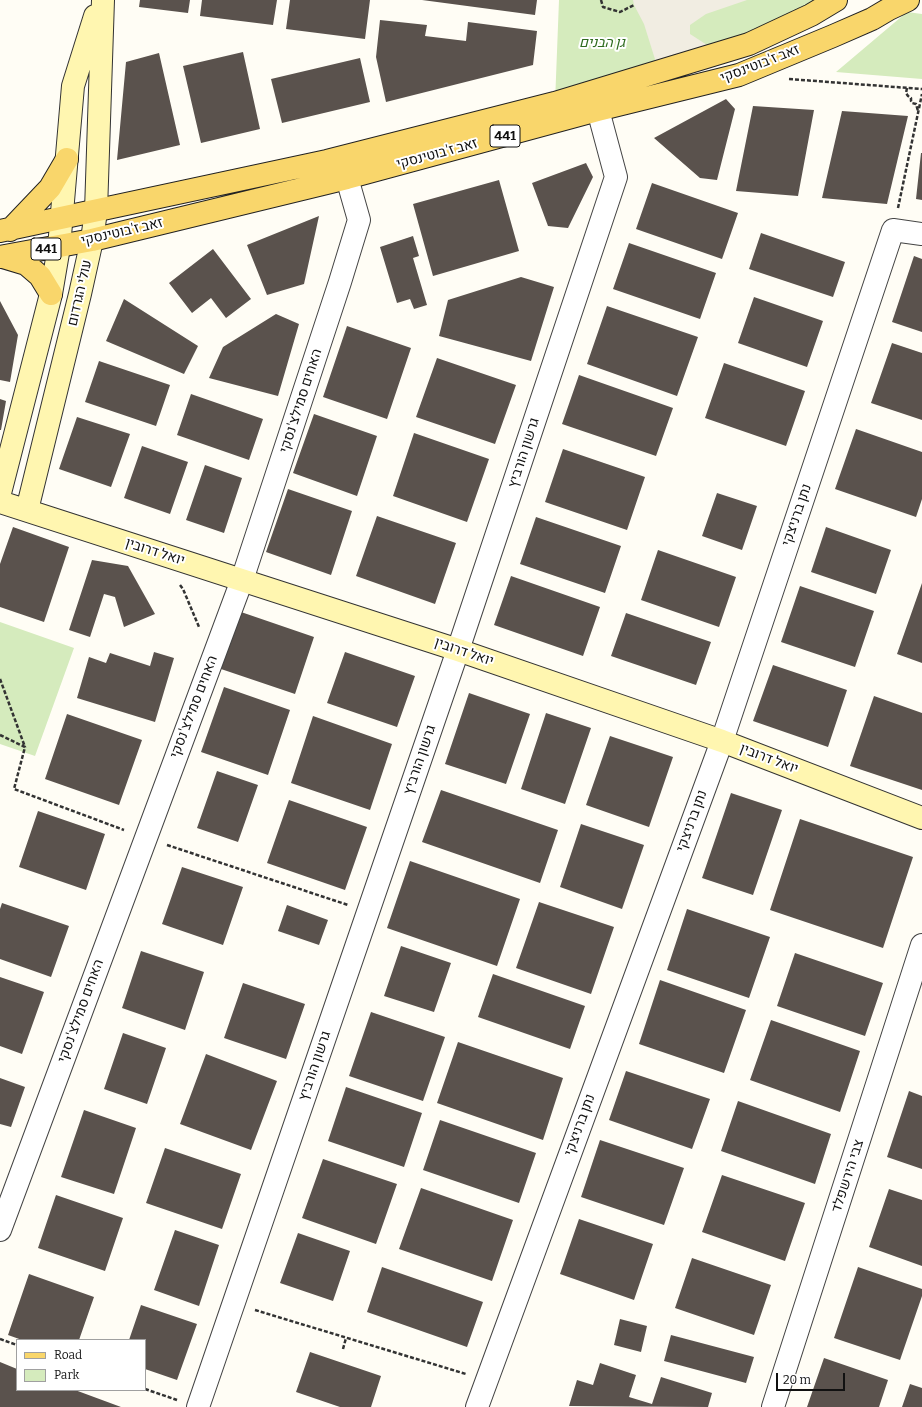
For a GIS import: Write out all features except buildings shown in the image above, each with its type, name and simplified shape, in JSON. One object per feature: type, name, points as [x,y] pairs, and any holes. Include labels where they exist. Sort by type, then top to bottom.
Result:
[{"type":"main road","name":"זאב ז'בוטינסקי","points":[[5,230],[327,161],[555,103],[749,44],[811,16],[836,0]]},
{"type":"main road","points":[[833,36],[856,23],[881,0]]},
{"type":"main road","name":"זאב ז'בוטינסקי","points":[[2,257],[92,240],[347,178],[598,110],[739,76],[872,19],[889,8],[908,0]]},
{"type":"main road","points":[[5,230],[50,188],[67,159]]},
{"type":"main road","points":[[2,257],[26,264],[40,276],[51,294]]},
{"type":"street","name":"עולי הגרדום","points":[[0,493],[51,294],[59,247],[74,86],[102,0]]},
{"type":"street","name":"עולי הגרדום","points":[[27,510],[92,240],[96,211],[102,0]]},
{"type":"street","name":"גרשון הורביץ","points":[[190,1404],[233,1304],[458,650],[616,177],[598,110]]},
{"type":"street","name":"האחים סמילצ'נסקי","points":[[0,1230],[242,580],[340,282],[358,220],[347,178]]},
{"type":"street","points":[[893,230],[922,234]]},
{"type":"street","name":"נתן ברניצקי","points":[[477,1407],[722,741],[893,230]]},
{"type":"street","name":"יואל דרובין","points":[[0,502],[458,650],[722,741],[922,818]]},
{"type":"street","name":"צבי הירשפלד","points":[[773,1407],[922,945]]},
{"type":"path","points":[[601,0],[604,7],[620,12],[634,5]]},
{"type":"path","points":[[785,79],[922,89]]},
{"type":"path","points":[[907,88],[906,93],[911,98],[912,103],[916,104],[918,111]]},
{"type":"path","points":[[893,230],[922,94]]},
{"type":"path","points":[[178,583],[183,589],[200,630]]},
{"type":"path","points":[[0,678],[25,747],[14,789],[145,838],[368,911]]},
{"type":"path","points":[[0,690],[4,689]]},
{"type":"path","points":[[0,735],[25,747]]},
{"type":"path","points":[[233,1304],[486,1380]]},
{"type":"path","points":[[343,1349],[346,1338]]},
{"type":"path","points":[[0,1339],[16,1345]]},
{"type":"path","points":[[146,1389],[190,1404]]},
{"type":"green space","name":"גן הבנים","points":[[559,0],[836,0],[811,15],[555,103]]},
{"type":"green space","points":[[907,12],[922,14],[922,79],[836,72]]},
{"type":"green space","points":[[0,622],[74,648],[35,756],[0,744]]},
{"type":"shaded area","points":[[633,0],[747,0],[706,14],[690,25],[690,34],[721,54],[659,72],[644,24]]}]
